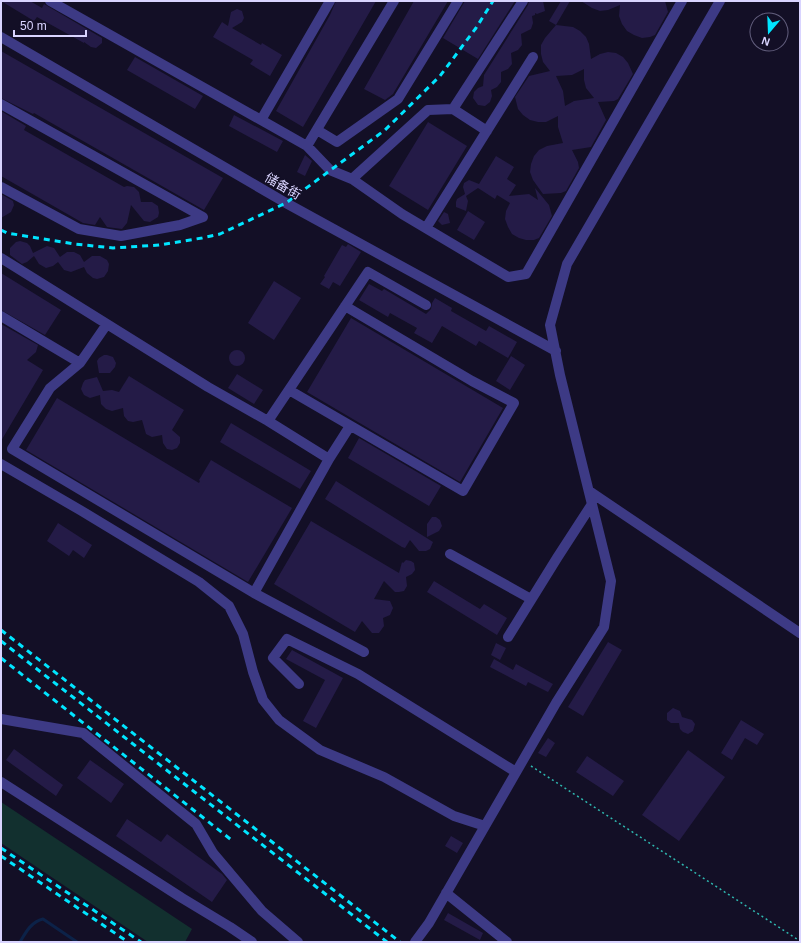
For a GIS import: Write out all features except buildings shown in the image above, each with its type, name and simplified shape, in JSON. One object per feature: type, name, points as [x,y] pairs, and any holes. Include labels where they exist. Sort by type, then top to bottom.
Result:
[{"type":"street","points":[[50,1],[308,146],[330,170],[352,179],[402,214],[508,277],[526,274],[682,1]]},
{"type":"street","points":[[261,120],[330,1]]},
{"type":"street","points":[[308,146],[394,1]]},
{"type":"street","points":[[317,130],[337,142],[398,99],[458,1]]},
{"type":"street","points":[[453,109],[523,1]]},
{"type":"street","points":[[416,942],[429,923],[556,703],[604,627],[611,581],[560,375],[550,325],[567,264],[720,1]]},
{"type":"street","name":"储备街","points":[[1,37],[286,203],[556,352]]},
{"type":"street","points":[[426,228],[533,57]]},
{"type":"street","points":[[1,104],[203,217],[180,225],[121,236],[114,235],[79,229],[49,215],[1,187]]},
{"type":"street","points":[[352,179],[428,110],[453,109],[487,130]]},
{"type":"street","points":[[1,258],[329,459]]},
{"type":"street","points":[[268,421],[368,272],[426,305]]},
{"type":"street","points":[[289,390],[463,491],[514,402],[472,381],[345,306]]},
{"type":"street","points":[[1,316],[80,363]]},
{"type":"street","points":[[107,324],[80,363],[50,388],[12,449],[254,593],[364,652]]},
{"type":"street","points":[[254,593],[329,459],[350,426]]},
{"type":"street","points":[[1,464],[199,582],[228,606],[243,634],[263,700],[279,720],[320,750],[384,777],[454,816],[485,826]]},
{"type":"street","points":[[589,491],[800,634]]},
{"type":"street","points":[[508,637],[592,504]]},
{"type":"street","points":[[450,554],[531,600]]},
{"type":"street","points":[[299,684],[273,658],[287,639],[358,674],[516,772]]},
{"type":"street","points":[[1,718],[83,733],[196,824],[213,853],[262,911],[298,942]]},
{"type":"street","points":[[1,782],[252,942]]},
{"type":"street","points":[[446,893],[507,942]]},
{"type":"path","points":[[523,761],[800,941]]},
{"type":"green space","points":[[1,802],[192,929],[185,942],[148,942],[1,843]]},
{"type":"waterway","points":[[20,942],[32,925],[43,919],[77,942]]},
{"type":"railway","points":[[1,230],[7,233],[75,244],[113,248],[159,245],[220,234],[286,203],[385,130],[440,76],[476,28],[493,1]]},
{"type":"railway","points":[[1,630],[400,942]]},
{"type":"railway","points":[[1,641],[387,942]]},
{"type":"railway","points":[[1,658],[234,842]]},
{"type":"railway","points":[[1,848],[141,942]]},
{"type":"railway","points":[[1,856],[128,942]]}]
